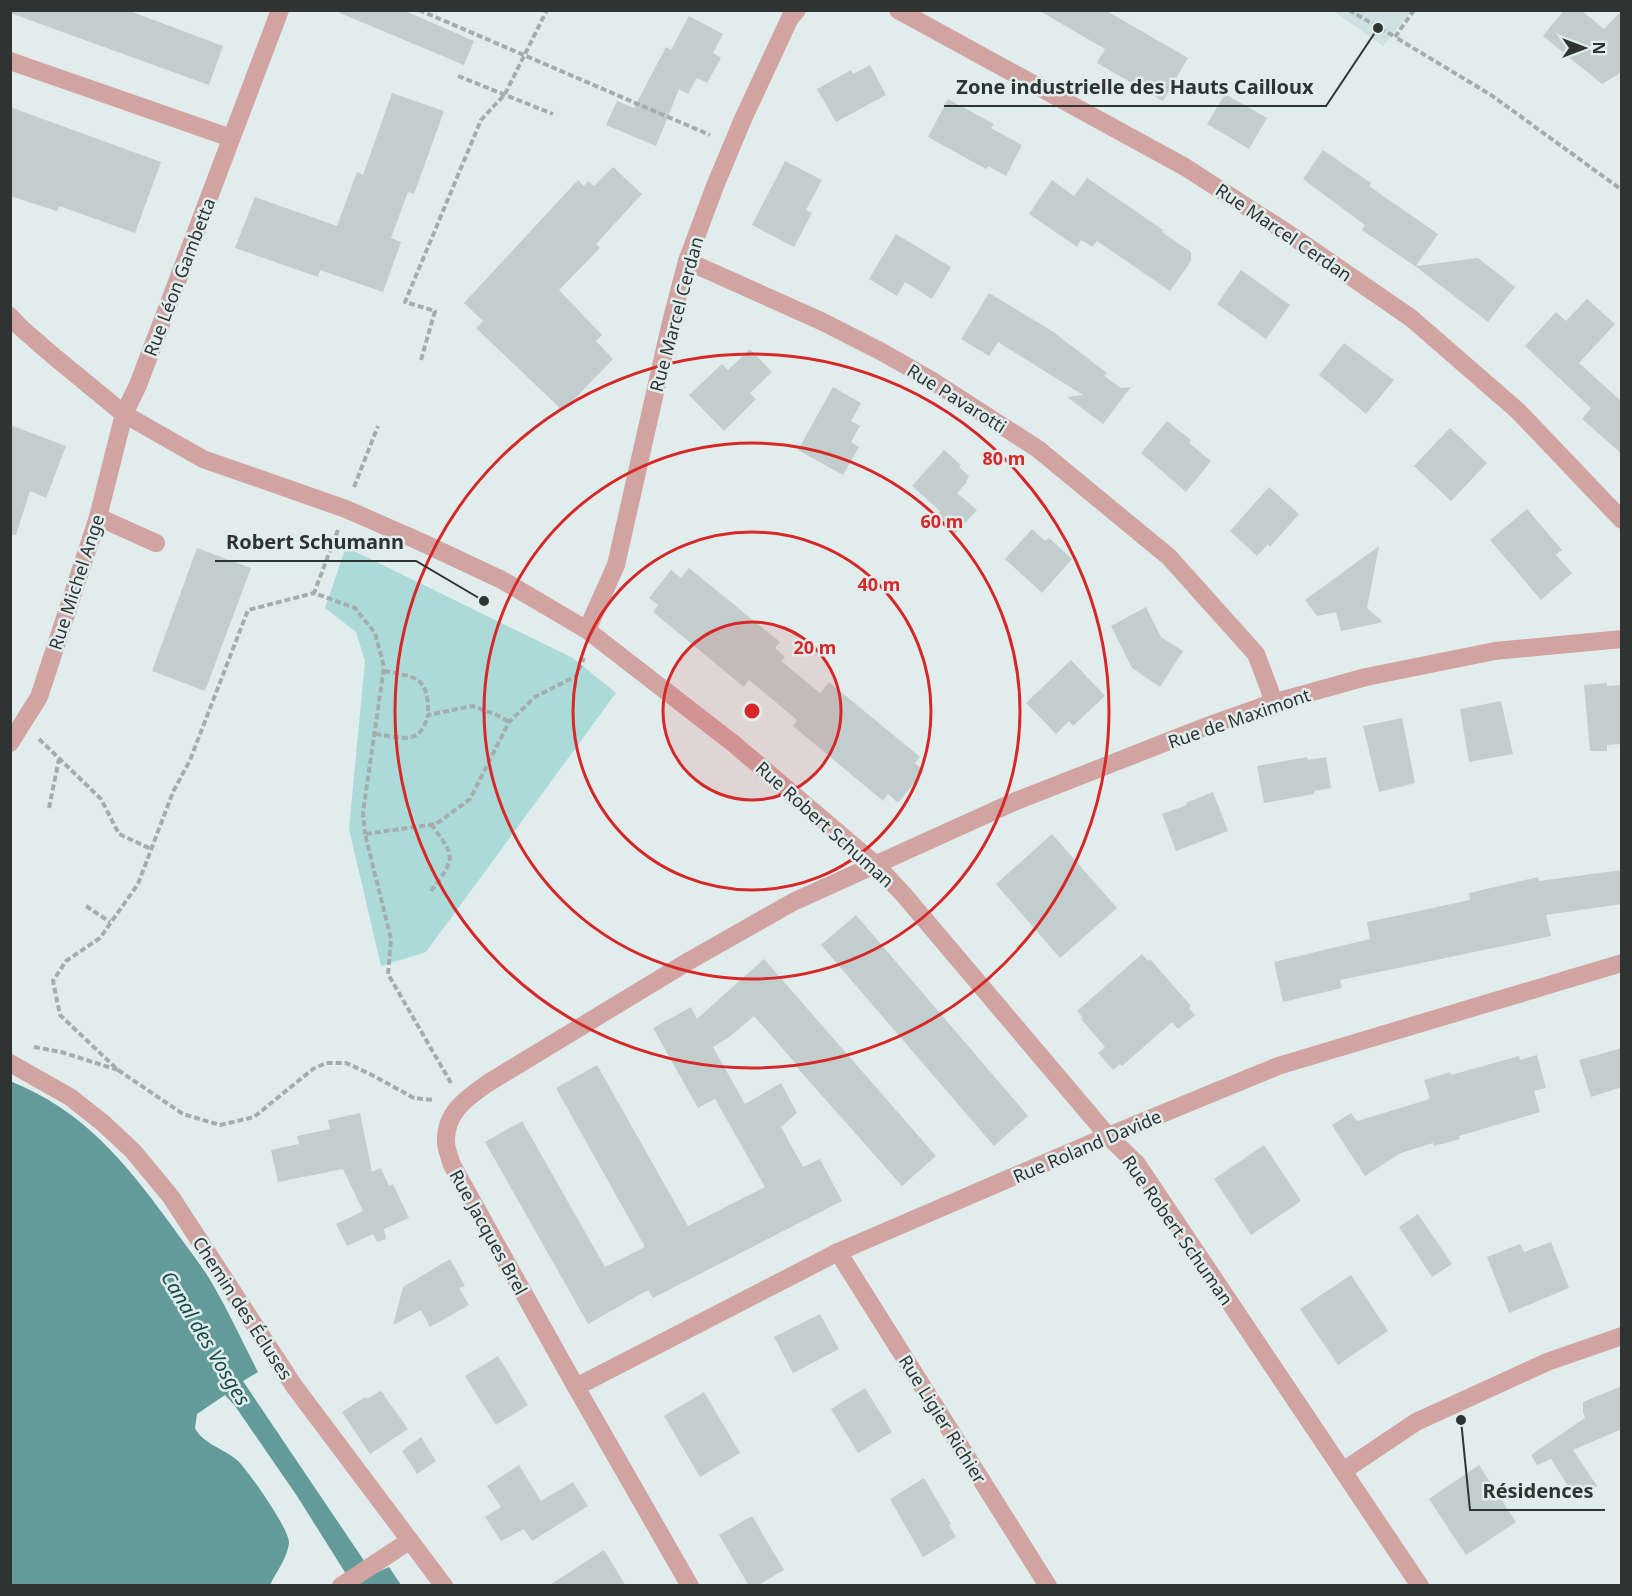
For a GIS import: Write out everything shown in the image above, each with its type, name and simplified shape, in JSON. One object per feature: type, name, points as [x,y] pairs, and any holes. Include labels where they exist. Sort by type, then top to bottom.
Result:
[{"type":"street","name":"Rue Léon Gambetta","points":[[124,414],[138,385],[279,10]]},
{"type":"street","name":"Rue Marcel Cerdan","points":[[590,633],[616,565],[668,333],[687,261],[732,144],[790,18],[797,10]]},
{"type":"street","name":"Rue Marcel Cerdan","points":[[898,10],[1185,167],[1411,318],[1518,411],[1622,520]]},
{"type":"street","points":[[10,61],[231,138]]},
{"type":"street","name":"Rue Pavarotti","points":[[687,261],[821,321],[882,352],[932,380],[1038,449],[1177,565],[1256,654],[1270,691],[1272,703]]},
{"type":"street","name":"Rue Robert Schuman","points":[[10,316],[124,414],[203,459],[346,509],[502,580],[590,633],[734,744],[875,864],[904,895],[1108,1136],[1137,1164],[1420,1586]]},
{"type":"street","name":"Rue Michel Ange","points":[[10,743],[39,697],[98,517],[124,414]]},
{"type":"street","points":[[98,517],[156,543]]},
{"type":"street","name":"Rue de Maximont","points":[[875,864],[1016,801],[1272,703],[1366,677],[1495,651],[1622,639]]},
{"type":"street","points":[[461,1102],[488,1083],[689,961],[793,902],[875,864]]},
{"type":"street","name":"Rue Roland Davide","points":[[576,1387],[838,1252],[1278,1066],[1622,963]]},
{"type":"street","name":"Chemin des Écluses","points":[[10,1063],[70,1097],[133,1150],[171,1197],[294,1386],[444,1586]]},
{"type":"street","name":"Rue Jacques Brel","points":[[461,1102],[450,1121],[446,1143],[452,1165],[690,1586]]},
{"type":"street","name":"Rue Ligier Richier","points":[[838,1252],[1048,1586]]},
{"type":"street","points":[[1343,1471],[1416,1422],[1546,1362],[1622,1336]]},
{"type":"street","points":[[341,1586],[409,1541]]},
{"type":"path","points":[[419,10],[732,144]]},
{"type":"path","points":[[421,360],[435,311],[405,302],[481,120],[505,94],[547,10]]},
{"type":"path","points":[[1349,10],[1491,95],[1622,190]]},
{"type":"path","points":[[1395,37],[1414,10]]},
{"type":"path","points":[[458,76],[553,114]]},
{"type":"path","points":[[314,593],[378,426]]},
{"type":"path","points":[[314,593],[355,608],[375,633],[384,671],[363,812],[365,834],[391,939],[388,974],[461,1102],[414,1098],[346,1063],[326,1063],[312,1069],[254,1117],[220,1125],[183,1114],[118,1070],[60,1014],[53,981],[66,961],[100,938],[138,884],[173,792],[190,760],[248,610],[314,593]]},
{"type":"path","points":[[365,834],[436,824],[470,799],[509,723],[535,697],[576,676],[590,633]]},
{"type":"path","points":[[375,734],[408,738],[418,735],[425,729],[428,715],[429,698],[424,685],[414,676],[384,671]]},
{"type":"path","points":[[428,715],[472,706],[495,714],[509,723]]},
{"type":"path","points":[[23,723],[101,799],[119,834],[151,849]]},
{"type":"path","points":[[50,808],[59,758]]},
{"type":"path","points":[[431,824],[450,850],[450,866],[431,891]]},
{"type":"path","points":[[86,906],[111,922]]},
{"type":"path","points":[[32,1046],[61,1052],[118,1070]]},
{"type":"shaded area","points":[[1333,11],[1411,11],[1383,46]]},
{"type":"shaded area","points":[[346,547],[573,658],[616,693],[426,952],[381,966],[349,829],[365,661],[356,632],[325,608]]},
{"type":"water","name":"Canal des Vosges","points":[[10,1081],[36,1093],[81,1122],[135,1178],[209,1278],[228,1313],[258,1372],[243,1381],[373,1574],[389,1567],[401,1585],[353,1585],[297,1496],[225,1395],[197,1414],[195,1428],[203,1438],[238,1461],[259,1488],[288,1536],[288,1549],[284,1560],[270,1585],[11,1585]]},
{"type":"building","points":[[11,10],[127,10],[223,46],[209,85],[10,13]]},
{"type":"building","points":[[403,10],[474,41],[464,65],[335,11]]},
{"type":"building","points":[[1038,10],[1105,10],[1188,58],[1163,101],[1097,63],[1105,49]]},
{"type":"building","points":[[1564,10],[1581,10],[1604,29],[1622,10],[1622,72],[1602,84],[1543,36]]},
{"type":"building","points":[[689,16],[723,34],[713,53],[721,58],[707,83],[697,78],[688,94],[679,89],[656,146],[606,125],[617,101],[634,108],[666,47],[671,50]]},
{"type":"building","points":[[870,65],[886,95],[836,122],[817,89],[851,70],[853,74]]},
{"type":"building","points":[[392,93],[444,111],[414,194],[408,192],[391,238],[401,242],[383,292],[320,270],[318,277],[235,248],[255,197],[337,226],[357,172],[363,175]]},
{"type":"building","points":[[1225,94],[1267,118],[1249,149],[1207,124]]},
{"type":"building","points":[[948,99],[994,124],[991,128],[1022,145],[1006,176],[988,166],[986,169],[928,137]]},
{"type":"building","points":[[10,107],[161,162],[135,233],[59,206],[57,211],[10,196]]},
{"type":"building","points":[[1323,150],[1371,183],[1369,186],[1438,234],[1416,266],[1478,258],[1515,287],[1488,322],[1415,266],[1362,230],[1365,225],[1303,179]]},
{"type":"building","points":[[785,161],[822,180],[806,210],[812,213],[794,247],[752,225]]},
{"type":"building","points":[[613,167],[642,194],[596,244],[600,248],[559,290],[602,335],[596,341],[613,359],[563,411],[476,328],[483,321],[464,303],[578,180],[584,186],[588,181],[594,186]]},
{"type":"building","points":[[1087,178],[1191,252],[1191,261],[1170,291],[1097,241],[1092,247],[1081,240],[1077,247],[1029,214],[1052,180],[1074,196]]},
{"type":"building","points":[[896,234],[951,267],[932,299],[905,282],[897,296],[869,279]]},
{"type":"building","points":[[1241,270],[1290,305],[1266,339],[1217,304]]},
{"type":"building","points":[[989,293],[1052,331],[1107,373],[1104,376],[1121,388],[1131,387],[1103,424],[1067,397],[1083,395],[998,342],[989,356],[961,339]]},
{"type":"building","points":[[1587,299],[1615,324],[1579,363],[1622,402],[1622,454],[1582,419],[1591,408],[1525,346],[1556,312],[1566,321]]},
{"type":"building","points":[[1344,343],[1394,380],[1366,414],[1319,375]]},
{"type":"building","points":[[750,349],[772,372],[750,393],[756,399],[724,431],[689,395],[722,364],[728,370]]},
{"type":"building","points":[[833,387],[861,403],[851,421],[860,426],[851,442],[859,447],[843,475],[798,450]]},
{"type":"building","points":[[1167,421],[1191,440],[1189,443],[1211,461],[1186,492],[1141,453]]},
{"type":"building","points":[[10,425],[66,446],[46,498],[30,491],[16,535],[10,534]]},
{"type":"building","points":[[1450,428],[1487,463],[1451,501],[1414,466]]},
{"type":"building","points":[[944,450],[961,465],[959,467],[969,476],[967,482],[957,493],[977,510],[954,535],[934,517],[940,511],[912,486]]},
{"type":"building","points":[[1269,487],[1299,514],[1270,547],[1268,544],[1257,556],[1230,531]]},
{"type":"building","points":[[1527,509],[1562,550],[1556,555],[1572,573],[1541,600],[1490,540]]},
{"type":"building","points":[[1032,529],[1045,541],[1049,538],[1072,559],[1042,593],[1005,559]]},
{"type":"building","points":[[1379,546],[1367,608],[1383,622],[1341,631],[1336,612],[1317,616],[1305,600]]},
{"type":"building","points":[[197,548],[251,568],[205,691],[152,671]]},
{"type":"building","points":[[689,568],[780,642],[775,648],[785,657],[781,661],[820,693],[829,682],[920,757],[915,763],[924,771],[898,803],[888,794],[883,801],[793,726],[797,720],[749,680],[744,687],[653,612],[658,605],[649,598],[671,570],[681,578]]},
{"type":"building","points":[[1146,607],[1161,637],[1183,651],[1160,687],[1132,668],[1111,626]]},
{"type":"building","points":[[1071,660],[1105,696],[1073,726],[1069,721],[1056,734],[1026,703]]},
{"type":"building","points":[[1607,683],[1607,686],[1622,685],[1622,744],[1607,745],[1607,751],[1590,751],[1584,685]]},
{"type":"building","points":[[1501,701],[1513,754],[1469,762],[1460,709]]},
{"type":"building","points":[[1402,718],[1415,783],[1379,792],[1363,726]]},
{"type":"building","points":[[1307,757],[1308,760],[1326,757],[1331,788],[1314,791],[1314,794],[1264,803],[1257,766]]},
{"type":"building","points":[[1213,792],[1228,831],[1176,851],[1162,814]]},
{"type":"building","points":[[1052,834],[1117,908],[1060,958],[996,884]]},
{"type":"building","points":[[1622,870],[1622,904],[1546,915],[1551,936],[1340,980],[1342,988],[1283,1002],[1274,962],[1370,939],[1367,922],[1470,900],[1469,893],[1538,877],[1539,881]]},
{"type":"building","points":[[856,915],[1028,1116],[994,1146],[821,945]]},
{"type":"building","points":[[1142,954],[1148,961],[1150,959],[1191,1006],[1189,1008],[1195,1015],[1178,1029],[1172,1022],[1122,1066],[1120,1064],[1113,1070],[1098,1053],[1105,1047],[1077,1011]]},
{"type":"building","points":[[764,959],[936,1156],[902,1186],[754,1016],[728,1038],[713,1047],[745,1104],[781,1083],[797,1113],[781,1127],[803,1167],[820,1159],[842,1201],[653,1298],[648,1290],[588,1324],[485,1142],[522,1121],[605,1267],[645,1247],[556,1088],[597,1065],[688,1226],[765,1187],[715,1099],[698,1108],[653,1028],[691,1007],[697,1019]]},
{"type":"building","points":[[1622,1048],[1622,1087],[1591,1097],[1579,1060]]},
{"type":"building","points":[[1537,1055],[1546,1088],[1534,1091],[1540,1112],[1459,1136],[1460,1139],[1434,1146],[1433,1143],[1401,1153],[1365,1176],[1332,1125],[1351,1113],[1357,1121],[1430,1099],[1424,1080],[1519,1056],[1520,1060]]},
{"type":"building","points":[[360,1113],[372,1172],[381,1168],[389,1186],[393,1184],[409,1218],[384,1229],[386,1239],[377,1242],[373,1234],[347,1246],[336,1224],[363,1211],[343,1169],[278,1182],[271,1150],[299,1144],[297,1136],[330,1129],[328,1120]]},
{"type":"building","points":[[1264,1145],[1301,1201],[1251,1235],[1214,1179]]},
{"type":"building","points":[[1418,1214],[1452,1264],[1432,1277],[1399,1227]]},
{"type":"building","points":[[1551,1242],[1569,1288],[1509,1313],[1487,1257],[1520,1244],[1524,1252]]},
{"type":"building","points":[[450,1259],[465,1286],[459,1288],[469,1305],[430,1327],[421,1310],[393,1325],[403,1287]]},
{"type":"building","points":[[1351,1275],[1388,1331],[1338,1365],[1300,1309]]},
{"type":"building","points":[[820,1314],[839,1349],[793,1373],[774,1337]]},
{"type":"building","points":[[498,1356],[528,1405],[496,1425],[465,1376]]},
{"type":"building","points":[[1622,1386],[1622,1429],[1573,1450],[1597,1486],[1576,1499],[1551,1459],[1537,1465],[1531,1455],[1585,1418],[1583,1402]]},
{"type":"building","points":[[865,1388],[892,1432],[858,1453],[831,1409]]},
{"type":"building","points":[[381,1391],[408,1429],[370,1454],[342,1412],[365,1397],[367,1399]]},
{"type":"building","points":[[704,1392],[740,1453],[700,1477],[664,1416]]},
{"type":"building","points":[[421,1437],[436,1461],[417,1474],[402,1451]]},
{"type":"building","points":[[519,1465],[541,1501],[573,1482],[588,1506],[532,1541],[524,1529],[501,1541],[485,1517],[501,1507],[487,1486]]},
{"type":"building","points":[[1479,1465],[1516,1522],[1466,1555],[1429,1499]]},
{"type":"building","points":[[924,1478],[951,1524],[949,1525],[956,1537],[923,1557],[890,1499]]},
{"type":"building","points":[[752,1516],[784,1570],[757,1586],[749,1586],[719,1535]]},
{"type":"building","points":[[604,1550],[626,1586],[548,1586]]},
{"type":"place","name":"Zone industrielle des Hauts Cailloux","points":[[1378,28]]},
{"type":"place","name":"Robert Schumann","points":[[484,601]]},
{"type":"place","name":"Résidences","points":[[1461,1420]]}]
